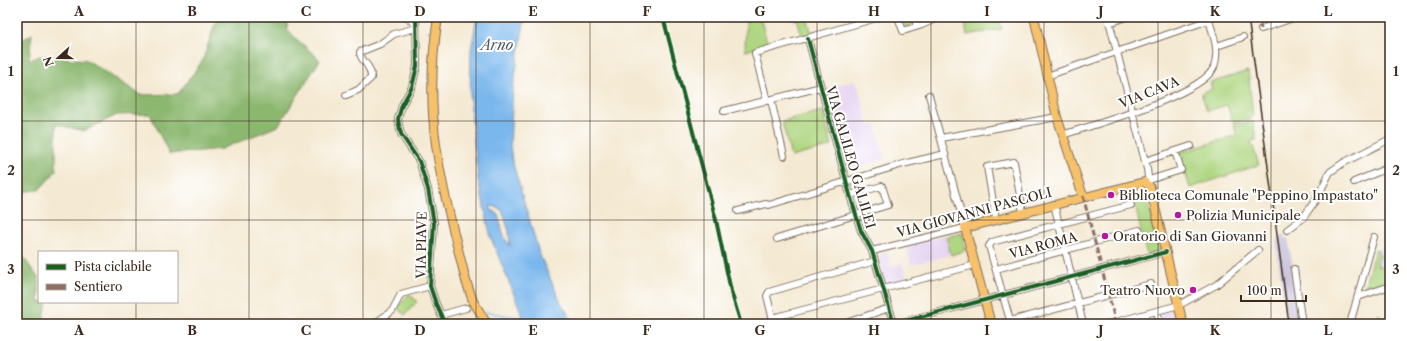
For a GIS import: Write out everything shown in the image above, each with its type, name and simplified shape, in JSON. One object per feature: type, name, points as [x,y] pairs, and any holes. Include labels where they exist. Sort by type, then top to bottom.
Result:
[{"type":"main road","points":[[438,17],[432,79],[433,114],[438,152],[466,281],[473,301],[487,324]]},
{"type":"main road","points":[[1034,17],[1057,117],[1083,196]]},
{"type":"main road","name":"VIA GIOVANNI PASCOLI","points":[[965,228],[1083,196],[1142,182],[1149,182]]},
{"type":"main road","points":[[1149,182],[1183,324]]},
{"type":"main road","points":[[965,228],[991,324]]},
{"type":"street","points":[[346,95],[358,90],[371,78],[370,69],[360,57],[360,52],[380,44],[394,34],[416,23],[407,17]]},
{"type":"street","points":[[784,156],[756,54],[880,17]]},
{"type":"street","points":[[898,17],[903,31],[939,17]]},
{"type":"street","points":[[916,17],[916,26]]},
{"type":"street","points":[[1126,17],[1109,20],[1149,182],[1181,170],[1175,151]]},
{"type":"street","points":[[1261,29],[1296,17]]},
{"type":"street","points":[[1047,76],[1208,18],[1217,46],[1243,38]]},
{"type":"street","name":"VIA PIAVE","points":[[416,23],[418,52],[417,70],[414,83],[402,105],[398,119],[401,134],[421,166],[431,202],[434,223],[430,286]]},
{"type":"street","name":"VIA GALILEO GALILEI","points":[[808,39],[850,195],[862,233],[872,251],[894,324]]},
{"type":"street","name":"VIA CAVA","points":[[1062,135],[1175,96],[1208,76],[1214,66],[1217,46]]},
{"type":"street","points":[[724,111],[821,87]]},
{"type":"street","points":[[929,95],[965,228]]},
{"type":"street","points":[[941,138],[1057,117]]},
{"type":"street","points":[[1287,230],[1303,218],[1317,198],[1325,178],[1330,172],[1343,163],[1390,139]]},
{"type":"street","points":[[1145,161],[1191,146]]},
{"type":"street","points":[[738,210],[766,204],[770,205],[847,181],[945,154]]},
{"type":"street","points":[[996,219],[987,167],[1014,162],[1023,212]]},
{"type":"street","points":[[1354,182],[1389,169]]},
{"type":"street","points":[[777,239],[888,205],[882,186],[850,195]]},
{"type":"street","points":[[1054,204],[1083,324]]},
{"type":"street","points":[[1131,205],[992,242],[989,246],[1011,323],[1026,321],[1078,303],[1151,284]]},
{"type":"street","name":"VIA GIOVANNI PASCOLI","points":[[872,251],[965,228]]},
{"type":"street","name":"VIA ROMA","points":[[996,269],[1139,230]]},
{"type":"street","points":[[1350,324],[1374,237]]},
{"type":"street","points":[[1108,324],[1178,305],[1216,285],[1258,250]]},
{"type":"street","points":[[894,324],[1166,252]]},
{"type":"street","points":[[875,261],[771,291],[767,296],[773,321],[883,288],[975,265]]},
{"type":"street","points":[[1294,269],[1302,324]]},
{"type":"street","points":[[374,324],[392,311],[401,294],[430,286],[445,324]]},
{"type":"street","points":[[1358,297],[1390,286]]},
{"type":"street","points":[[441,315],[466,308]]},
{"type":"street","points":[[843,324],[889,308]]},
{"type":"street","points":[[1157,311],[1160,324]]},
{"type":"shaded area","points":[[856,80],[869,126],[876,125],[885,159],[848,169],[825,89]]},
{"type":"shaded area","points":[[1285,234],[1285,238],[1288,238],[1292,262],[1299,324],[1287,324],[1276,240]]},
{"type":"shaded area","points":[[945,235],[950,255],[911,265],[906,245]]},
{"type":"shaded area","points":[[1390,244],[1389,279],[1384,267],[1378,266],[1376,261],[1380,256],[1377,249]]},
{"type":"shaded area","points":[[887,250],[890,266],[902,263],[907,280],[887,285],[878,258]]},
{"type":"shaded area","points":[[1173,310],[1176,324],[1161,324],[1161,313]]},
{"type":"green space","points":[[217,17],[288,17],[287,30],[320,60],[278,126],[221,149],[169,154],[150,114],[117,115],[84,131],[56,124],[56,171],[39,190],[17,192],[17,43],[32,34],[29,60],[40,56],[87,60],[141,95],[178,94],[203,60]]},
{"type":"green space","points":[[746,17],[760,17],[768,45],[745,51]]},
{"type":"green space","points":[[807,17],[811,32],[815,31],[815,33],[799,38],[802,35],[797,19],[794,20],[793,18]]},
{"type":"green space","points":[[901,17],[914,17],[914,25],[905,27]]},
{"type":"green space","points":[[964,17],[999,17],[1002,29],[967,35]]},
{"type":"green space","points":[[1248,71],[1253,117],[1234,124],[1227,105],[1207,111],[1201,93],[1212,89],[1210,83]]},
{"type":"green space","points":[[822,111],[832,146],[791,157],[782,121]]},
{"type":"green space","points":[[1253,121],[1256,140],[1251,141],[1259,165],[1190,188],[1179,153],[1237,135],[1234,126]]},
{"type":"green space","points":[[1140,188],[1146,192],[1160,251],[1147,255],[1144,245],[1146,244],[1145,240],[1143,240],[1135,199],[1133,200],[1130,191]]},
{"type":"green space","points":[[962,233],[966,250],[951,255],[946,237]]},
{"type":"green space","points":[[17,248],[38,278],[38,303],[47,303],[43,324],[25,324],[17,317]]},
{"type":"green space","points":[[1377,249],[1380,256],[1376,264],[1384,267],[1389,282],[1366,290],[1365,285],[1375,250]]},
{"type":"green space","points":[[409,294],[417,301],[405,315],[397,308]]},
{"type":"green space","points":[[1379,314],[1381,319],[1388,317],[1390,324],[1376,324]]},
{"type":"water","name":"Arno","points":[[477,17],[525,17],[513,88],[510,145],[512,160],[539,253],[560,301],[574,324],[526,324],[491,238],[478,180],[470,98],[471,50]],"holes":[[[490,205],[502,210],[509,231],[510,246],[504,237],[498,215],[496,212],[492,211]]]},
{"type":"waterway","points":[[486,312],[523,318]]},
{"type":"waterway","points":[[401,324],[404,319]]},
{"type":"railway","points":[[1248,17],[1289,324]]},
{"type":"marked path","points":[[1259,17],[1261,29]]},
{"type":"marked path","points":[[1083,196],[1116,324]]},
{"type":"cycle path","points":[[416,17],[417,66],[412,87],[402,105],[398,119],[401,134],[419,161],[428,189],[434,223],[430,286],[445,324]]},
{"type":"cycle path","points":[[663,17],[716,220],[731,291],[741,324]]},
{"type":"cycle path","points":[[808,39],[850,195],[861,231],[872,251],[894,324]]},
{"type":"cycle path","points":[[894,324],[1166,252]]},
{"type":"place","name":"Biblioteca Comunale \"Peppino Impastato\"","points":[[1111,195]]},
{"type":"place","name":"Polizia Municipale","points":[[1178,215]]},
{"type":"place","name":"Oratorio di San Giovanni","points":[[1105,236]]},
{"type":"place","name":"Teatro Nuovo","points":[[1193,290]]}]
